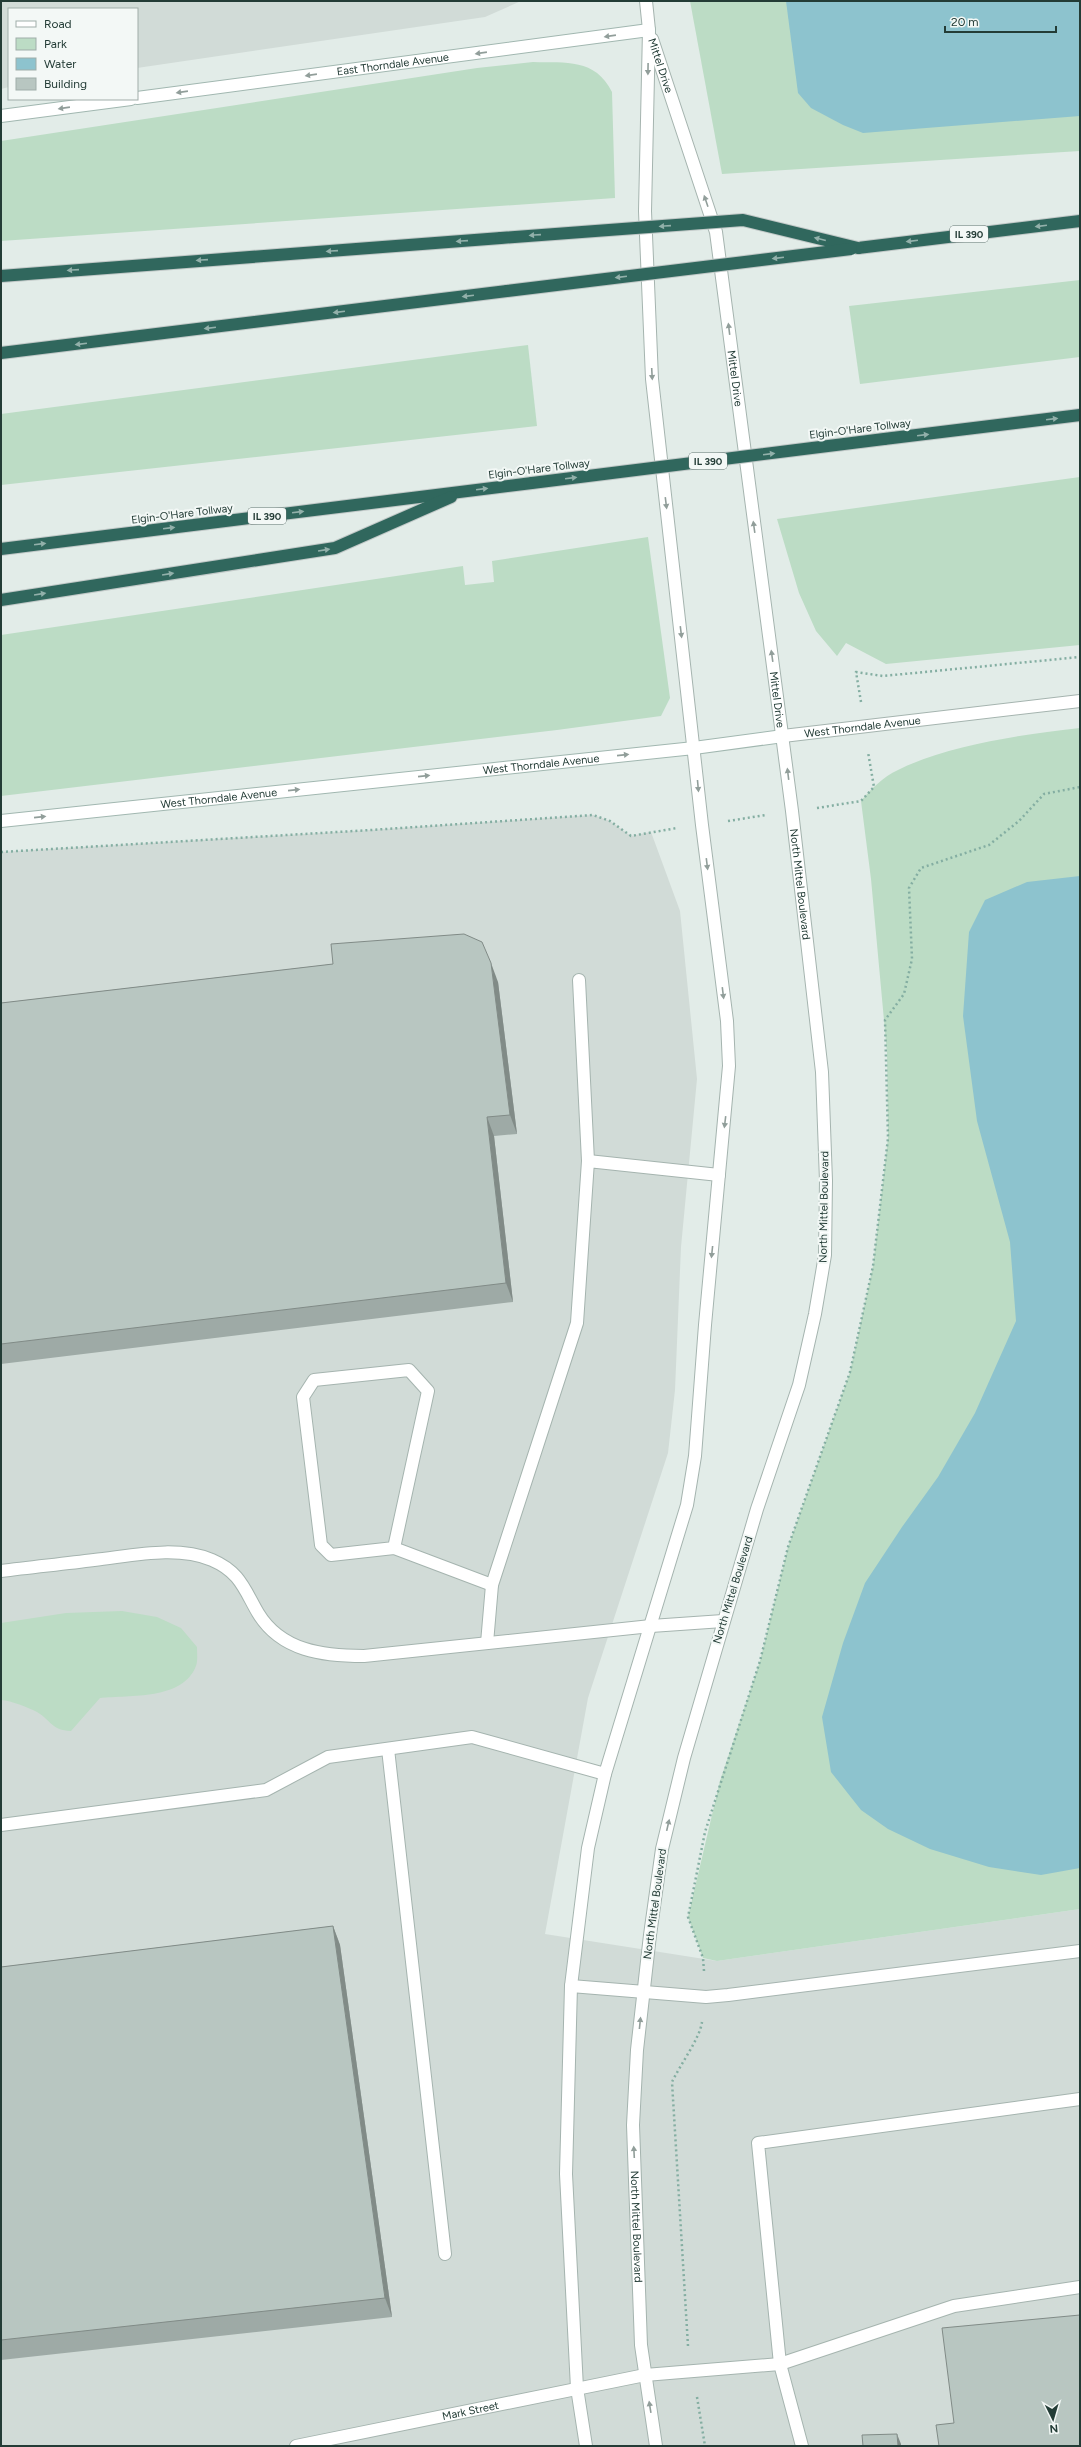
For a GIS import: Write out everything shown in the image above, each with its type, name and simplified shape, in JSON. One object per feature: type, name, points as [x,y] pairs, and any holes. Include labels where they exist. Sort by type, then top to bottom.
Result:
[{"type":"highway","points":[[1,276],[743,220],[858,248]]},
{"type":"highway","name":"IL 390","points":[[1,353],[1080,221]]},
{"type":"highway","name":"Elgin-O'Hare Tollway","points":[[1,549],[1080,415]]},
{"type":"highway","points":[[1,600],[335,548],[462,492]]},
{"type":"street","name":"Mittel Drive","points":[[646,1],[649,30],[645,211],[652,379],[694,748]]},
{"type":"street","name":"Mittel Drive","points":[[649,30],[716,232],[783,736]]},
{"type":"street","name":"East Thorndale Avenue","points":[[138,98],[649,30]]},
{"type":"street","points":[[1,116],[123,100]]},
{"type":"street","name":"West Thorndale Avenue","points":[[1,821],[694,748],[1080,701]]},
{"type":"street","name":"North Mittel Boulevard","points":[[656,2446],[641,2346],[633,2125],[637,2050],[643,1990],[662,1849],[684,1758],[723,1620],[776,1448],[799,1385],[815,1314],[825,1255],[826,1181],[822,1072],[783,736]]},
{"type":"street","points":[[586,2446],[577,2388],[566,2174],[569,2007],[571,1986],[588,1848],[605,1774],[687,1505],[695,1456],[729,1066],[727,1021],[702,825],[694,748]]},
{"type":"street","points":[[487,1643],[492,1585],[577,1324],[588,1162],[579,980]]},
{"type":"street","points":[[588,1162],[719,1175]]},
{"type":"street","points":[[394,1548],[428,1392],[409,1370],[314,1380],[303,1398],[321,1545],[331,1555],[394,1548],[492,1585]]},
{"type":"street","points":[[1,1571],[152,1553],[186,1555],[211,1560],[233,1573],[246,1586],[258,1612],[271,1631],[293,1645],[316,1653],[364,1656],[650,1626],[723,1620]]},
{"type":"street","points":[[1,1825],[266,1790],[328,1757],[472,1737],[605,1774]]},
{"type":"street","points":[[388,1749],[445,2254]]},
{"type":"street","points":[[571,1986],[643,1990],[706,1997],[1080,1951]]},
{"type":"street","points":[[802,2446],[780,2364],[758,2143],[1080,2099]]},
{"type":"street","name":"Mark Street","points":[[296,2446],[645,2375],[780,2364],[954,2306],[1080,2287]]},
{"type":"path","points":[[856,672],[883,676],[1080,657]]},
{"type":"path","points":[[861,801],[874,786]]},
{"type":"path","points":[[705,2446],[686,2335],[672,2082],[682,2060],[701,2031],[706,1997],[703,1958],[688,1917],[705,1832],[760,1660],[788,1547],[850,1372],[873,1266],[888,1138],[885,1020],[904,994],[912,959],[909,888],[921,868],[989,845],[1019,821],[1044,794],[1080,787]]},
{"type":"path","points":[[1,852],[593,815],[610,821],[631,836],[651,832]]},
{"type":"path","points":[[734,820],[763,815]]},
{"type":"shaded area","points":[[1,1],[521,1],[485,17],[138,68],[138,8],[8,8],[8,87],[1,89]]},
{"type":"shaded area","points":[[593,815],[610,821],[631,836],[651,832],[680,911],[697,1079],[681,1247],[675,1390],[668,1453],[588,1698],[545,1934],[717,1961],[1080,1909],[1080,2446],[1,2446],[1,852]]},
{"type":"green space","points":[[690,1],[1080,1],[1080,151],[722,174]]},
{"type":"green space","points":[[533,62],[568,63],[588,68],[597,73],[605,81],[612,92],[615,198],[1,241],[1,141],[477,68]]},
{"type":"green space","points":[[1080,280],[1080,357],[860,384],[849,306]]},
{"type":"green space","points":[[528,345],[537,426],[1,485],[1,414]]},
{"type":"green space","points":[[1080,477],[1080,645],[886,664],[846,643],[837,656],[816,631],[799,593],[777,519]]},
{"type":"green space","points":[[648,537],[670,698],[661,716],[557,730],[1,796],[1,635],[463,566],[465,585],[494,582],[492,561]]},
{"type":"green space","points":[[1080,728],[1080,1909],[717,1961],[703,1958],[688,1917],[720,1781],[760,1661],[788,1547],[850,1372],[873,1266],[888,1138],[887,1053],[871,879],[861,801],[887,776],[918,761],[963,747],[1011,737]]},
{"type":"green space","points":[[122,1611],[157,1617],[181,1628],[197,1647],[197,1664],[189,1677],[180,1685],[154,1694],[100,1698],[71,1731],[55,1727],[42,1715],[29,1708],[1,1700],[1,1623],[66,1613]]},
{"type":"water","points":[[786,1],[1080,1],[1080,116],[863,133],[843,125],[811,108],[798,93]]},
{"type":"water","points":[[1080,876],[1080,1868],[1041,1875],[989,1867],[930,1849],[888,1829],[861,1810],[831,1772],[822,1717],[843,1643],[865,1583],[902,1527],[938,1477],[975,1413],[1016,1321],[1010,1242],[977,1121],[963,1016],[969,932],[985,900],[1027,882]]},
{"type":"building","points":[[464,934],[482,942],[491,963],[510,1115],[487,1117],[506,1283],[1,1344],[1,1003],[333,964],[331,944]]},
{"type":"building","points":[[333,1926],[385,2298],[1,2340],[1,1967]]},
{"type":"building","points":[[1080,2315],[1080,2446],[939,2446],[936,2425],[954,2423],[942,2328]]},
{"type":"building","points":[[897,2434],[898,2446],[863,2446],[862,2435]]}]
